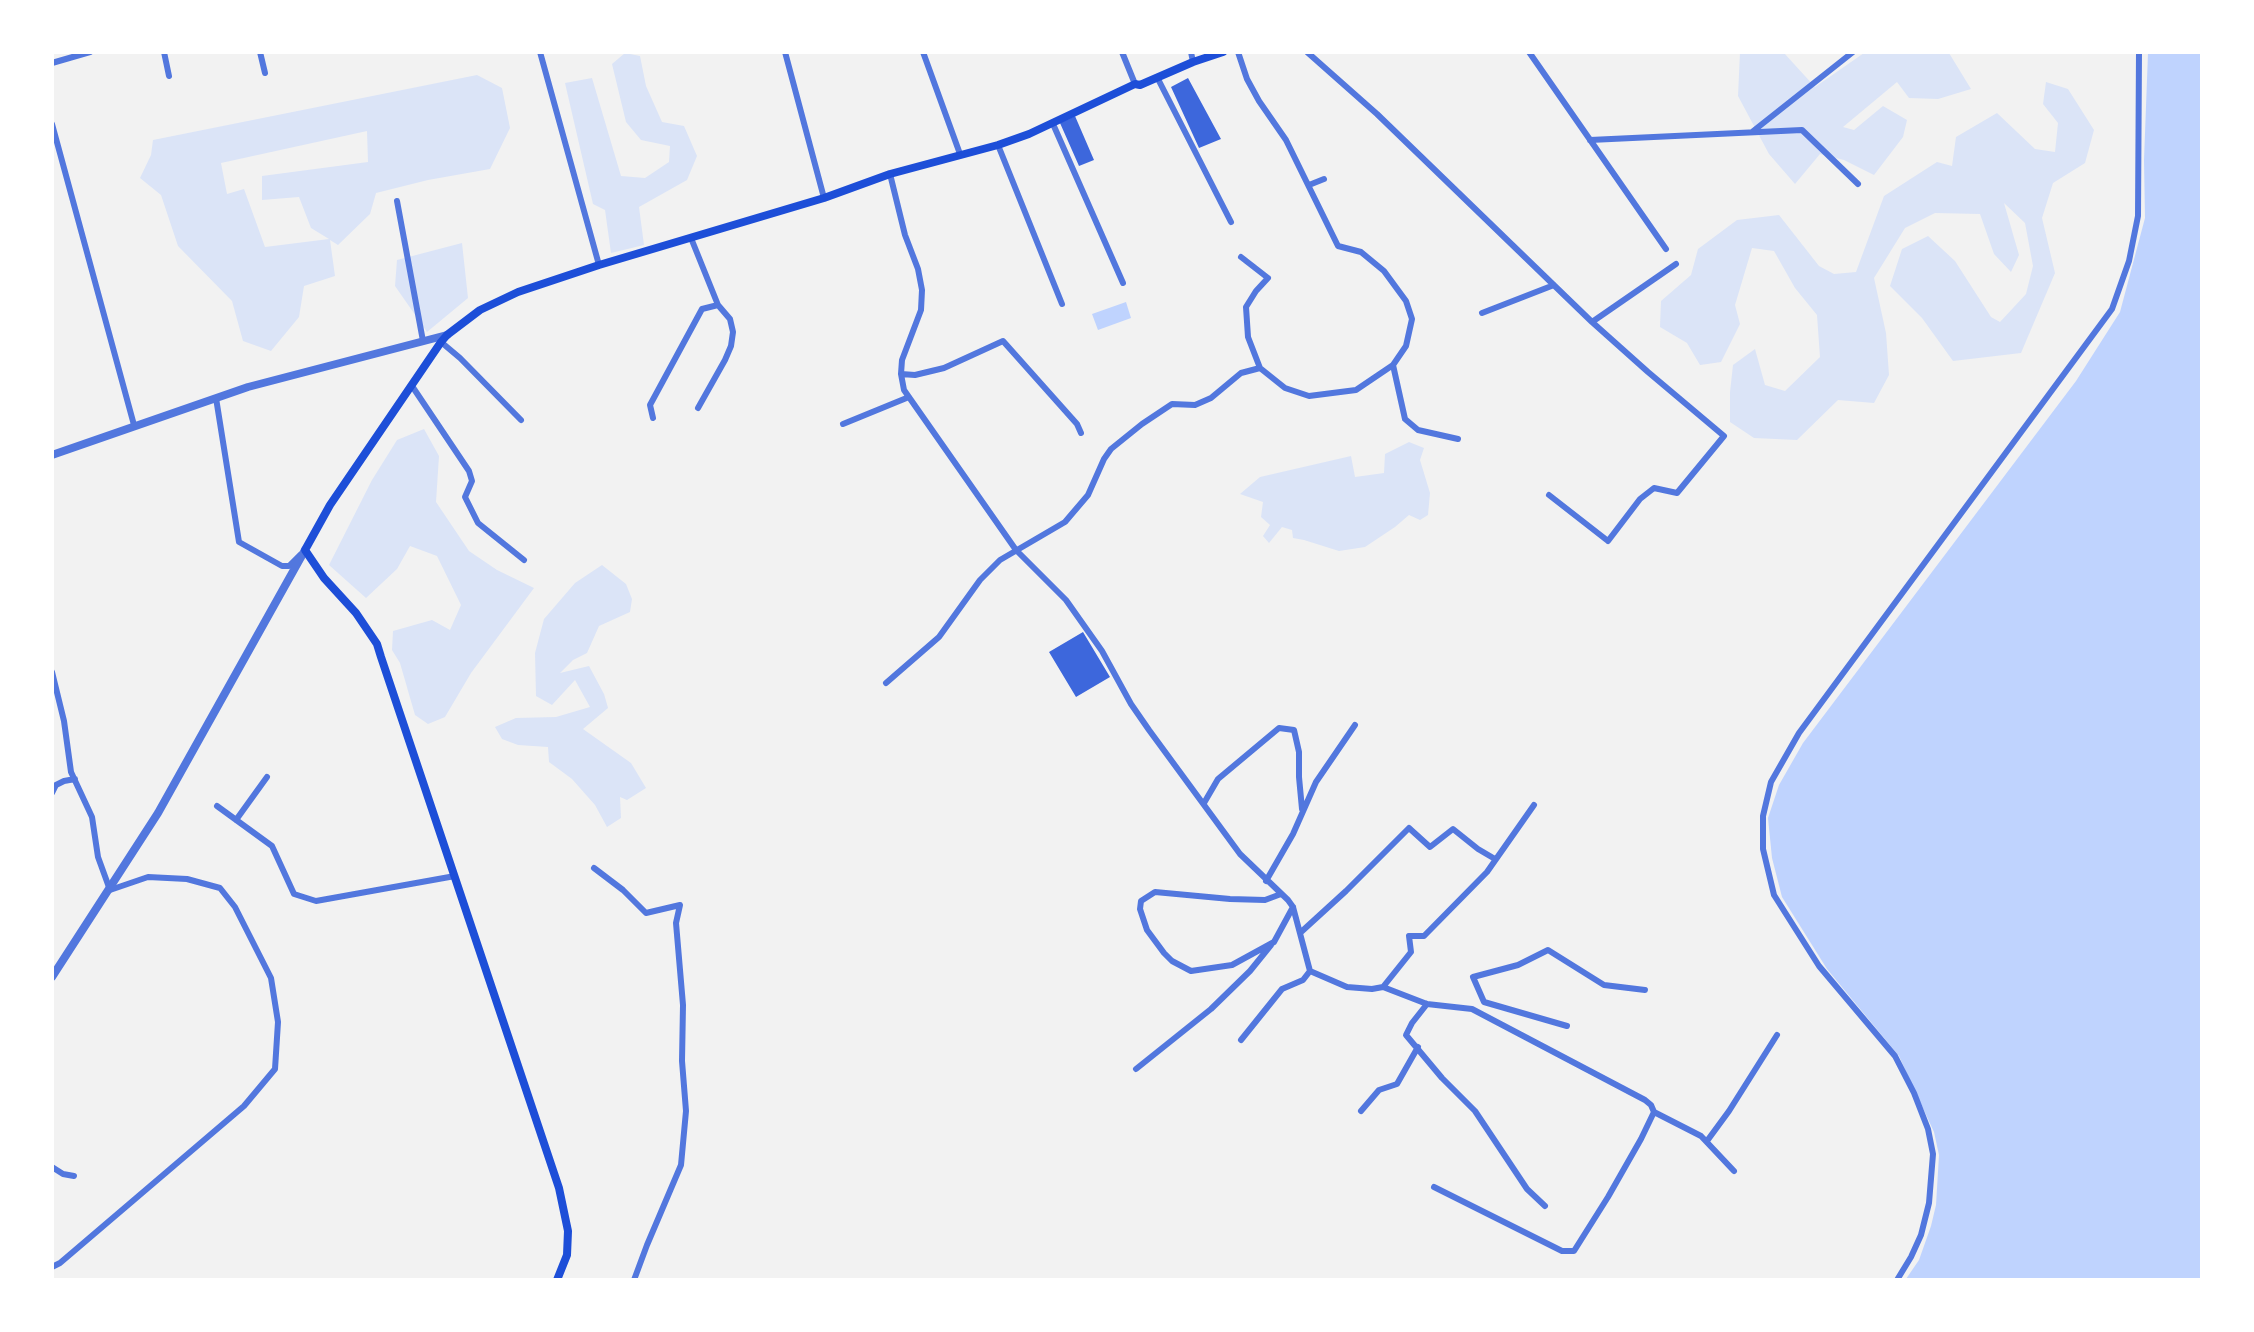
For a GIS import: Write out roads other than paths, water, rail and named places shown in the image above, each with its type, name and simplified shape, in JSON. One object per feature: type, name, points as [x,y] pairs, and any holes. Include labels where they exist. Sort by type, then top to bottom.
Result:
[{"type":"main road","points":[[560,1278],[567,1255],[568,1231],[559,1188],[376,644],[356,613],[324,578],[305,550],[330,505],[441,342],[447,334],[480,310],[518,292],[599,265],[824,198],[890,174],[998,145],[1053,124],[1135,84],[1140,85],[1192,57],[1223,52]]},
{"type":"street","points":[[52,63],[90,52]]},
{"type":"street","points":[[164,52],[169,76]]},
{"type":"street","points":[[260,52],[265,73]]},
{"type":"street","points":[[540,52],[599,265]]},
{"type":"street","points":[[923,52],[960,154]]},
{"type":"street","points":[[1122,52],[1135,84]]},
{"type":"street","points":[[1238,52],[1247,79],[1286,140],[1338,246],[1361,252],[1384,271],[1406,301],[1412,319],[1406,346],[1393,365],[1356,390],[1308,396],[1285,388],[1260,368],[1248,337],[1246,307],[1268,278],[1241,257]]},
{"type":"street","points":[[1307,52],[1377,114],[1592,322],[1724,436],[1677,493],[1654,488],[1640,499],[1608,541],[1549,495]]},
{"type":"street","points":[[1529,52],[1666,249]]},
{"type":"street","points":[[1751,133],[1852,52]]},
{"type":"street","points":[[1897,1280],[1921,1235],[1929,1203],[1933,1154],[1928,1129],[1914,1093],[1895,1056],[1819,966],[1774,895],[1763,849],[1763,816],[1771,782],[1799,732],[2112,309],[2129,261],[2138,216],[2139,52]]},
{"type":"street","points":[[788,53],[824,198]]},
{"type":"street","points":[[1157,76],[1231,222]]},
{"type":"street","points":[[52,124],[134,425]]},
{"type":"street","points":[[1053,124],[1123,283]]},
{"type":"street","points":[[1590,140],[1802,130],[1858,184]]},
{"type":"street","points":[[998,145],[1062,304]]},
{"type":"street","points":[[890,174],[922,290],[921,310],[902,360],[901,374],[904,390],[1016,550],[1066,600],[1102,651],[1131,704],[1240,854],[1293,907],[1310,971]]},
{"type":"street","points":[[1309,185],[1324,179]]},
{"type":"street","points":[[397,201],[423,341]]},
{"type":"street","points":[[691,238],[718,305],[730,319],[733,332],[731,346],[720,370],[698,408]]},
{"type":"street","points":[[1592,322],[1676,264]]},
{"type":"street","points":[[1482,313],[1554,285]]},
{"type":"street","points":[[653,418],[650,405],[702,309],[718,305]]},
{"type":"street","points":[[52,455],[248,387],[447,334]]},
{"type":"street","points":[[901,374],[915,375],[944,368],[1003,341],[1077,424],[1081,432]]},
{"type":"street","points":[[441,342],[460,358],[521,420]]},
{"type":"street","points":[[1393,365],[1405,419],[1418,430],[1458,439]]},
{"type":"street","points":[[886,683],[939,637],[980,580],[1000,560],[1065,522],[1088,495],[1111,449],[1172,404],[1195,405],[1211,398],[1241,373],[1260,368]]},
{"type":"street","points":[[412,386],[469,471],[472,481],[465,497],[478,523],[524,560]]},
{"type":"street","points":[[843,424],[909,396]]},
{"type":"street","points":[[216,398],[239,542],[282,566],[289,566],[305,550]]},
{"type":"street","points":[[52,977],[158,813],[305,550]]},
{"type":"street","points":[[52,672],[64,721],[71,772],[92,817],[98,857],[110,890]]},
{"type":"street","points":[[1266,881],[1293,834],[1302,809],[1316,782],[1355,725]]},
{"type":"street","points":[[1204,803],[1218,779],[1279,728],[1294,730],[1299,752],[1302,809]]},
{"type":"street","points":[[236,820],[267,777]]},
{"type":"street","points":[[52,793],[56,785],[75,779]]},
{"type":"street","points":[[1383,987],[1411,952],[1409,936],[1424,936],[1487,872],[1534,805]]},
{"type":"street","points":[[217,806],[272,846],[294,894],[316,901],[455,876]]},
{"type":"street","points":[[1300,933],[1347,891],[1409,828],[1430,847],[1453,829],[1495,859]]},
{"type":"street","points":[[594,868],[623,890],[646,913],[680,905],[676,923],[683,1005],[682,1061],[686,1111],[681,1165],[634,1280]]},
{"type":"street","points":[[52,1267],[60,1263],[244,1106],[275,1069],[278,1022],[271,978],[235,907],[220,888],[187,879],[148,877],[110,890]]},
{"type":"street","points":[[1274,942],[1232,965],[1191,971],[1172,961],[1147,930],[1140,909],[1141,901],[1155,892],[1265,900],[1281,894]]},
{"type":"street","points":[[1136,1068],[1212,1009],[1250,971],[1274,942],[1293,907]]},
{"type":"street","points":[[1484,1002],[1473,977],[1518,966],[1548,950],[1604,985],[1645,990]]},
{"type":"street","points":[[1310,971],[1347,987],[1372,989],[1383,987],[1427,1004],[1472,1009],[1646,1100],[1654,1112],[1701,1136],[1734,1170]]},
{"type":"street","points":[[1241,1040],[1282,989],[1303,980],[1310,971]]},
{"type":"street","points":[[1472,1009],[1484,1002],[1567,1026]]},
{"type":"street","points":[[1427,1004],[1406,1035],[1442,1078],[1475,1111],[1527,1189],[1545,1206]]},
{"type":"street","points":[[1707,1141],[1729,1111],[1777,1035]]},
{"type":"street","points":[[1361,1111],[1379,1090],[1397,1084],[1418,1047]]},
{"type":"street","points":[[1434,1188],[1563,1251],[1574,1251],[1598,1214],[1654,1112]]},
{"type":"street","points":[[52,1167],[63,1174],[74,1176]]},
{"type":"water","points":[[2148,53],[2201,53],[2201,1279],[1906,1279],[1919,1260],[1936,1205],[1939,1155],[1934,1132],[1899,1056],[1827,969],[1782,897],[1772,858],[1768,818],[1779,785],[1803,743],[2076,381],[2120,312],[2145,218],[2144,160]]},
{"type":"water","points":[[1126,302],[1131,318],[1098,330],[1092,314]]}]
